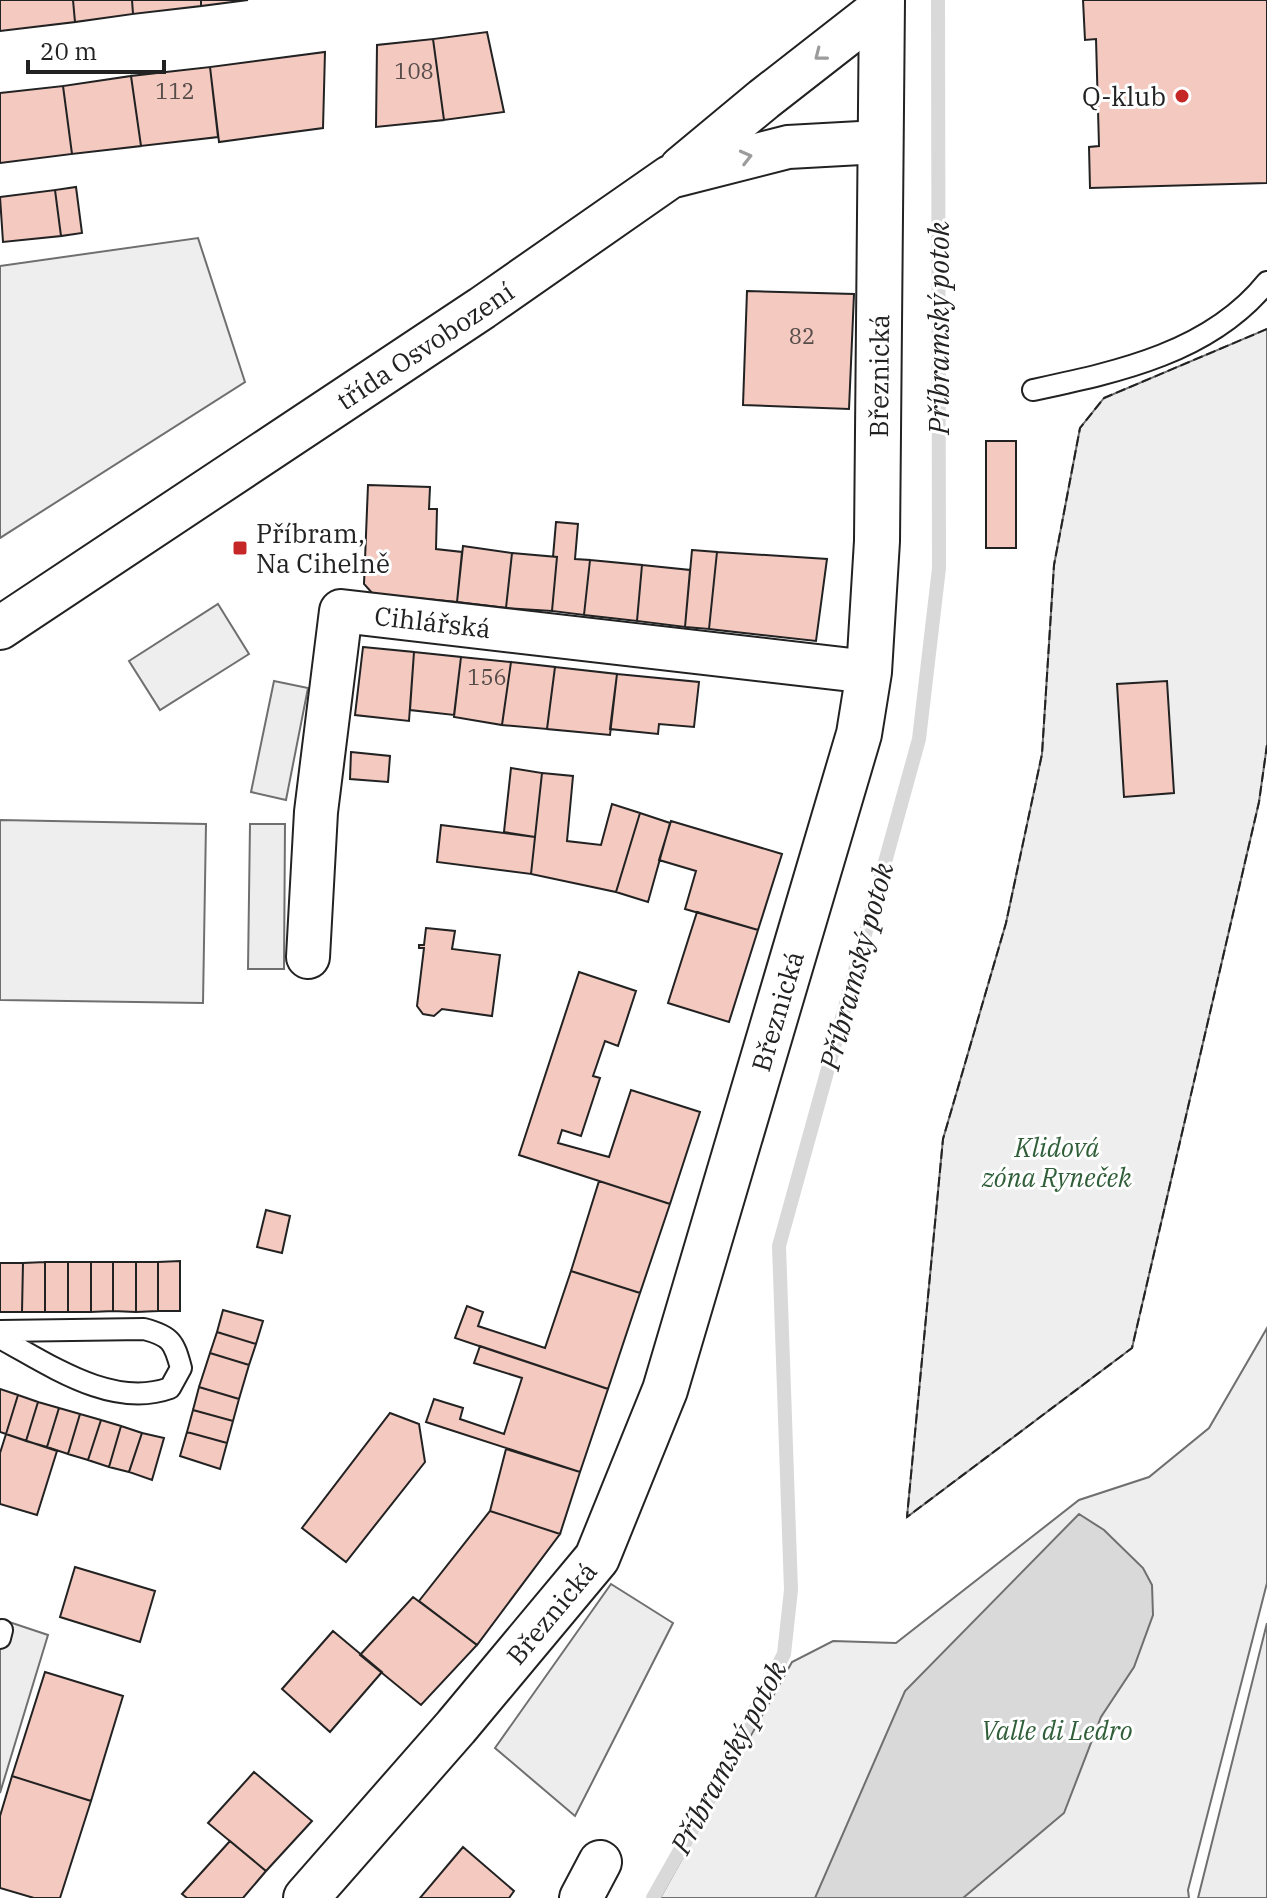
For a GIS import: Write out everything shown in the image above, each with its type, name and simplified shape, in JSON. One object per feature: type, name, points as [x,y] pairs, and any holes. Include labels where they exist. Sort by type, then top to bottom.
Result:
[{"type":"street","name":"Březnická","points":[[306,1898],[456,1727],[597,1558],[665,1390],[859,734],[869,672],[877,541],[882,3]]},
{"type":"street","points":[[670,177],[882,3]]},
{"type":"street","name":"třída Osvobození","points":[[0,628],[482,308],[670,177],[788,147],[879,142]]},
{"type":"street","name":"Cihlářská","points":[[308,957],[316,812],[341,611],[869,672]]},
{"type":"street","points":[[581,1898],[600,1862]]},
{"type":"lane","points":[[1033,390],[1125,370],[1216,331],[1253,300],[1267,282]]},
{"type":"lane","points":[[0,1331],[144,1329],[163,1334],[175,1346],[181,1368],[170,1388],[152,1395],[123,1393],[75,1378],[0,1338]]},
{"type":"green space","points":[[198,238],[245,382],[0,538],[0,266]]},
{"type":"green space","name":"Klidová zóna Ryneček","points":[[1267,329],[1267,745],[1259,802],[1132,1348],[907,1517],[943,1139],[1006,923],[1042,754],[1054,565],[1080,428],[1104,398]]},
{"type":"green space","points":[[218,604],[249,654],[160,710],[129,661]]},
{"type":"green space","points":[[0,820],[206,824],[203,1003],[0,1000]]},
{"type":"green space","name":"Valle di Ledro","points":[[1267,1328],[1267,1583],[1188,1890],[1189,1898],[660,1898],[792,1662],[833,1641],[896,1643],[1079,1500],[1149,1477],[1209,1428]]},
{"type":"shaded area","points":[[274,681],[308,688],[286,800],[251,792]]},
{"type":"shaded area","points":[[250,824],[285,824],[284,969],[248,969]]},
{"type":"shaded area","points":[[1079,1514],[1104,1530],[1143,1568],[1152,1585],[1153,1615],[1134,1667],[1101,1717],[1064,1813],[963,1898],[815,1898],[905,1691]]},
{"type":"shaded area","points":[[611,1584],[673,1623],[575,1816],[495,1748]]},
{"type":"shaded area","points":[[0,1619],[48,1635],[0,1793]]},
{"type":"shaded area","points":[[1267,1623],[1267,1898],[1198,1898]]},
{"type":"building","points":[[0,0],[73,0],[75,22],[0,31]]},
{"type":"building","points":[[73,0],[132,0],[133,14],[75,22]]},
{"type":"building","points":[[132,0],[201,0],[201,6],[133,14]]},
{"type":"building","points":[[201,0],[248,0],[201,6]]},
{"type":"building","name":"Q-klub","points":[[1083,0],[1267,0],[1267,183],[1090,188],[1089,147],[1099,146],[1096,39],[1085,40]]},
{"type":"building","points":[[487,32],[504,112],[444,120],[433,39]]},
{"type":"building","points":[[433,39],[444,120],[376,127],[377,45]]},
{"type":"building","points":[[325,52],[323,128],[219,142],[210,67]]},
{"type":"building","points":[[210,67],[218,137],[141,146],[131,76]]},
{"type":"building","points":[[131,76],[141,146],[72,154],[63,86]]},
{"type":"building","points":[[63,86],[72,154],[0,163],[0,93]]},
{"type":"building","points":[[76,187],[82,233],[61,236],[55,190]]},
{"type":"building","points":[[55,190],[61,236],[3,242],[0,197]]},
{"type":"building","points":[[747,291],[854,294],[849,409],[743,405]]},
{"type":"building","points":[[986,441],[1016,441],[1016,548],[986,548]]},
{"type":"building","points":[[368,485],[430,487],[429,509],[437,509],[436,549],[462,552],[457,602],[373,594],[364,584]]},
{"type":"building","points":[[556,522],[578,524],[575,559],[590,560],[584,615],[552,611],[557,557],[553,557]]},
{"type":"building","points":[[463,546],[512,553],[506,608],[457,602]]},
{"type":"building","points":[[692,550],[717,552],[709,629],[685,627]]},
{"type":"building","points":[[717,552],[827,559],[816,641],[709,629]]},
{"type":"building","points":[[512,553],[557,557],[552,611],[506,608]]},
{"type":"building","points":[[590,560],[642,565],[637,621],[584,615]]},
{"type":"building","points":[[642,565],[690,570],[685,627],[637,621]]},
{"type":"building","points":[[363,647],[414,652],[409,721],[355,715]]},
{"type":"building","points":[[414,652],[461,657],[454,715],[410,710]]},
{"type":"building","points":[[461,657],[511,662],[502,725],[454,717]]},
{"type":"building","points":[[511,662],[555,667],[547,729],[502,725]]},
{"type":"building","points":[[555,667],[617,674],[610,735],[547,729]]},
{"type":"building","points":[[617,674],[699,682],[694,727],[659,724],[658,734],[610,729]]},
{"type":"building","points":[[1167,681],[1174,793],[1124,797],[1117,684]]},
{"type":"building","points":[[351,752],[390,756],[388,782],[350,779]]},
{"type":"building","points":[[511,768],[542,773],[535,837],[504,832]]},
{"type":"building","points":[[542,773],[573,776],[567,841],[601,845],[612,804],[640,813],[616,892],[531,874]]},
{"type":"building","points":[[640,813],[670,823],[648,902],[616,892]]},
{"type":"building","points":[[671,821],[782,854],[758,930],[685,909],[696,871],[659,860]]},
{"type":"building","points":[[441,825],[535,837],[531,874],[437,862]]},
{"type":"building","points":[[697,912],[758,930],[729,1022],[668,1003]]},
{"type":"building","points":[[426,928],[455,931],[452,949],[500,955],[492,1016],[442,1009],[434,1016],[423,1014],[417,1006],[424,948],[419,948],[419,945],[424,945]]},
{"type":"building","points":[[579,972],[636,991],[618,1046],[605,1041],[593,1076],[600,1078],[581,1136],[562,1130],[558,1143],[609,1157],[631,1090],[700,1112],[670,1204],[519,1155]]},
{"type":"building","points":[[599,1181],[670,1204],[640,1293],[571,1271]]},
{"type":"building","points":[[266,1210],[290,1216],[282,1253],[257,1247]]},
{"type":"building","points":[[180,1261],[180,1311],[158,1311],[158,1262]]},
{"type":"building","points":[[45,1262],[68,1262],[68,1312],[45,1312]]},
{"type":"building","points":[[45,1262],[45,1312],[22,1312],[23,1263]]},
{"type":"building","points":[[68,1262],[91,1262],[91,1312],[68,1312]]},
{"type":"building","points":[[91,1262],[113,1262],[113,1311],[91,1312]]},
{"type":"building","points":[[113,1262],[136,1262],[136,1312],[113,1311]]},
{"type":"building","points":[[136,1262],[158,1262],[158,1311],[136,1312]]},
{"type":"building","points":[[0,1263],[23,1263],[22,1312],[0,1312]]},
{"type":"building","points":[[571,1271],[640,1293],[608,1389],[455,1338],[467,1306],[483,1312],[478,1326],[545,1348]]},
{"type":"building","points":[[223,1310],[263,1321],[256,1344],[217,1332]]},
{"type":"building","points":[[217,1332],[256,1344],[249,1365],[210,1353]]},
{"type":"building","points":[[480,1346],[608,1389],[580,1472],[426,1422],[434,1399],[463,1408],[460,1419],[504,1434],[522,1378],[474,1363]]},
{"type":"building","points":[[210,1353],[249,1365],[239,1399],[199,1387]]},
{"type":"building","points":[[199,1387],[239,1399],[233,1421],[193,1410]]},
{"type":"building","points":[[0,1389],[18,1395],[6,1434],[0,1432]]},
{"type":"building","points":[[18,1395],[38,1402],[26,1441],[6,1434]]},
{"type":"building","points":[[38,1402],[59,1408],[47,1447],[26,1441]]},
{"type":"building","points":[[59,1408],[80,1414],[68,1454],[47,1447]]},
{"type":"building","points":[[193,1410],[233,1421],[227,1443],[187,1432]]},
{"type":"building","points":[[390,1413],[419,1424],[425,1462],[346,1562],[302,1528]]},
{"type":"building","points":[[80,1414],[101,1420],[88,1460],[68,1454]]},
{"type":"building","points":[[101,1420],[121,1426],[109,1467],[88,1460]]},
{"type":"building","points":[[121,1426],[142,1433],[129,1472],[109,1467]]},
{"type":"building","points":[[187,1432],[227,1443],[220,1469],[180,1456]]},
{"type":"building","points":[[142,1433],[164,1438],[152,1480],[129,1472]]},
{"type":"building","points":[[6,1434],[57,1451],[37,1515],[0,1504],[0,1453]]},
{"type":"building","points":[[506,1449],[580,1472],[560,1534],[490,1511]]},
{"type":"building","points":[[490,1511],[560,1534],[477,1645],[419,1601]]},
{"type":"building","points":[[75,1567],[155,1591],[140,1642],[60,1617]]},
{"type":"building","points":[[413,1597],[477,1645],[421,1705],[360,1655]]},
{"type":"building","points":[[333,1631],[382,1672],[330,1732],[282,1689]]},
{"type":"building","points":[[45,1672],[123,1696],[91,1801],[12,1776]]},
{"type":"building","points":[[254,1772],[312,1821],[266,1871],[208,1823]]},
{"type":"building","points":[[12,1776],[91,1801],[60,1898],[34,1898],[0,1888],[0,1816]]},
{"type":"building","points":[[230,1841],[266,1871],[243,1898],[187,1898],[182,1894]]},
{"type":"building","points":[[463,1847],[514,1891],[509,1898],[420,1898]]},
{"type":"waterway","name":"Příbramský potok","points":[[653,1898],[714,1790],[784,1654],[791,1590],[779,1246],[919,739],[939,568],[938,0]]},
{"type":"fence","points":[[1267,329],[1104,398],[1080,428],[1054,565],[1042,754],[1006,923],[943,1139],[907,1517],[1132,1348],[1259,802],[1267,745]]},
{"type":"place","name":"Q-klub","points":[[1182,96]]},
{"type":"place","name":"Příbram, Na Cihelně","points":[[240,548]]}]
